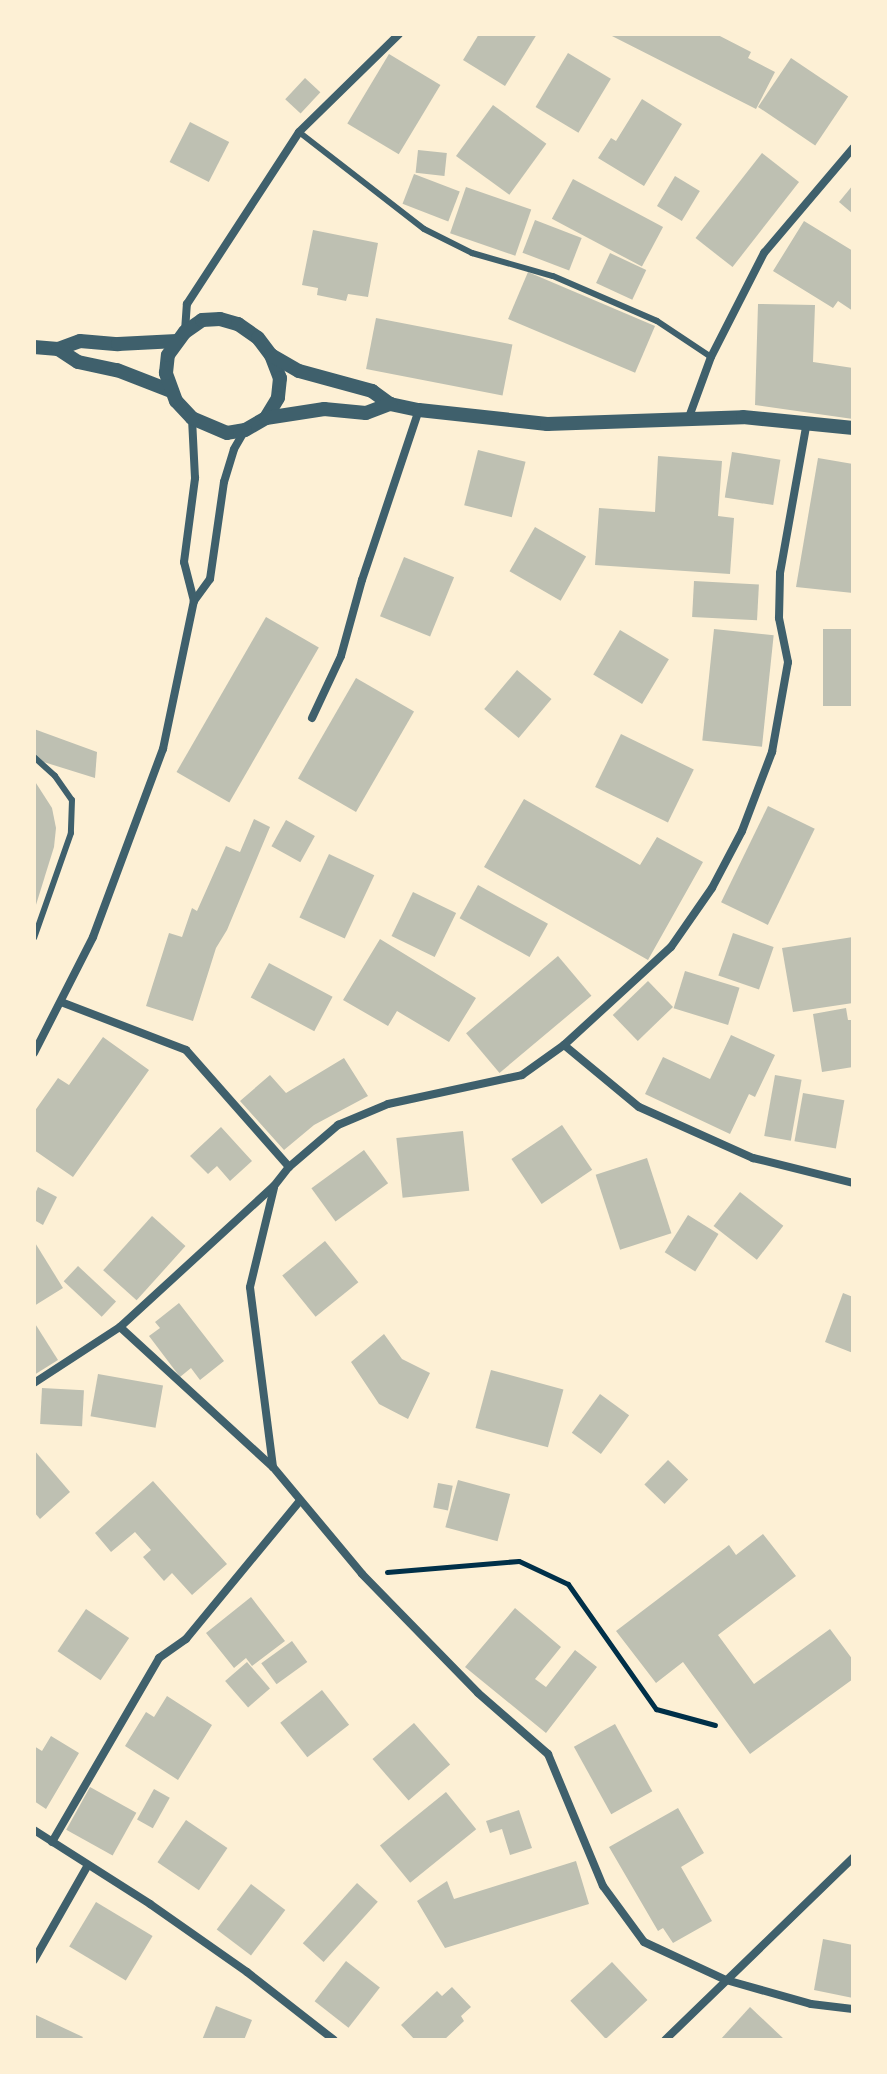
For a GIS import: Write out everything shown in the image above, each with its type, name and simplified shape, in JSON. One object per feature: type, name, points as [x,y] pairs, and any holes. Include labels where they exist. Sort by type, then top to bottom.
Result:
[{"type":"street","points":[[181,336],[187,304],[299,132],[399,34]]},
{"type":"street","points":[[689,417],[711,357],[764,253],[853,148]]},
{"type":"street","points":[[266,418],[278,398],[280,378],[271,355],[258,338],[238,324],[220,319],[202,320],[181,336],[168,355],[166,373],[171,391],[192,418],[227,433],[245,430],[266,418],[324,409],[366,413],[390,404]]},
{"type":"street","points":[[34,347],[58,349],[80,341],[118,344],[181,336]]},
{"type":"street","points":[[58,349],[78,362],[117,370],[171,391]]},
{"type":"street","points":[[271,355],[319,379],[372,391],[390,404],[419,410],[547,424],[689,417],[807,422],[853,428]]},
{"type":"street","points":[[312,718],[341,656],[362,580],[419,410]]},
{"type":"street","points":[[34,1053],[93,937],[149,792],[186,653],[194,601],[184,562],[195,478],[192,418]]},
{"type":"street","points":[[34,1383],[120,1327],[274,1186],[289,1167],[338,1125],[388,1104],[522,1075],[564,1045],[671,947],[712,888],[742,831],[772,752],[788,662],[779,618],[780,573],[807,422]]},
{"type":"street","points":[[194,601],[210,579],[224,482],[234,449],[245,430]]},
{"type":"street","points":[[61,1002],[186,1050],[289,1167]]},
{"type":"street","points":[[564,1045],[639,1107],[753,1158],[853,1183]]},
{"type":"street","points":[[273,1467],[250,1287],[274,1186]]},
{"type":"street","points":[[120,1327],[273,1467],[362,1574],[478,1693],[548,1754],[603,1886],[644,1942],[726,1980],[811,2004],[853,2009]]},
{"type":"street","points":[[52,1842],[159,1658],[186,1639],[299,1502]]},
{"type":"street","points":[[34,1830],[247,1972],[334,2040]]},
{"type":"street","points":[[665,2040],[853,1858]]},
{"type":"street","points":[[34,1960],[88,1865]]},
{"type":"lane","points":[[299,132],[424,229],[472,253],[553,276],[657,321],[711,357]]},
{"type":"lane","points":[[34,757],[55,776],[72,800],[71,833],[34,938]]},
{"type":"path","points":[[362,1574],[519,1561],[568,1584],[656,1709],[715,1725]]},
{"type":"building","points":[[479,34],[537,34],[505,86],[463,60]]},
{"type":"building","points":[[608,34],[716,34],[751,52],[748,58],[775,72],[756,109]]},
{"type":"building","points":[[568,53],[611,79],[578,133],[536,107]]},
{"type":"building","points":[[389,54],[440,85],[399,154],[347,123]]},
{"type":"building","points":[[791,58],[848,97],[815,145],[758,107]]},
{"type":"building","points":[[305,78],[320,92],[301,114],[285,99]]},
{"type":"building","points":[[642,99],[682,124],[644,186],[598,158],[611,138],[616,141]]},
{"type":"building","points":[[493,105],[546,144],[509,195],[456,156]]},
{"type":"building","points":[[190,122],[229,142],[209,182],[170,162]]},
{"type":"building","points":[[418,150],[447,153],[444,176],[416,173]]},
{"type":"building","points":[[762,153],[799,182],[733,267],[696,238]]},
{"type":"building","points":[[414,174],[460,192],[448,221],[403,204]]},
{"type":"building","points":[[675,176],[700,191],[682,221],[657,206]]},
{"type":"building","points":[[573,179],[663,227],[642,267],[552,219]]},
{"type":"building","points":[[853,185],[853,214],[839,202]]},
{"type":"building","points":[[466,187],[531,209],[515,256],[450,233]]},
{"type":"building","points":[[535,220],[582,238],[569,271],[522,253]]},
{"type":"building","points":[[804,221],[853,251],[853,311],[838,301],[833,308],[773,271]]},
{"type":"building","points":[[313,230],[378,243],[368,297],[348,294],[346,301],[317,295],[318,288],[302,285]]},
{"type":"building","points":[[610,253],[646,270],[632,300],[596,283]]},
{"type":"building","points":[[528,272],[655,326],[635,373],[508,319]]},
{"type":"building","points":[[758,304],[815,305],[813,362],[853,368],[853,419],[755,405]]},
{"type":"building","points":[[376,318],[512,345],[503,396],[366,369]]},
{"type":"building","points":[[478,450],[526,462],[512,517],[464,505]]},
{"type":"building","points":[[732,452],[780,460],[773,505],[725,497]]},
{"type":"building","points":[[658,456],[722,461],[718,516],[734,518],[730,574],[595,565],[599,508],[655,512]]},
{"type":"building","points":[[818,458],[853,464],[853,593],[796,587]]},
{"type":"building","points":[[535,527],[586,556],[561,601],[510,571]]},
{"type":"building","points":[[404,557],[454,577],[430,637],[380,616]]},
{"type":"building","points":[[694,581],[759,584],[757,620],[692,617]]},
{"type":"building","points":[[266,617],[319,648],[229,803],[176,772]]},
{"type":"building","points":[[714,629],[774,635],[762,747],[702,740]]},
{"type":"building","points":[[823,629],[853,629],[853,706],[823,706]]},
{"type":"building","points":[[620,630],[669,659],[642,704],[593,675]]},
{"type":"building","points":[[517,670],[551,699],[519,738],[484,709]]},
{"type":"building","points":[[356,678],[414,712],[356,812],[298,778]]},
{"type":"building","points":[[34,729],[97,752],[95,778],[34,759]]},
{"type":"building","points":[[621,734],[694,770],[668,823],[595,787]]},
{"type":"building","points":[[34,780],[52,808],[56,828],[54,847],[35,908]]},
{"type":"building","points":[[524,799],[640,865],[657,837],[703,862],[648,960],[484,867]]},
{"type":"building","points":[[768,806],[815,829],[768,925],[721,902]]},
{"type":"building","points":[[254,819],[270,827],[227,930],[216,948],[193,1021],[146,1006],[169,933],[182,937],[192,908],[197,911],[226,846],[240,852]]},
{"type":"building","points":[[286,820],[315,836],[300,862],[271,846]]},
{"type":"building","points":[[329,854],[374,875],[345,939],[299,917]]},
{"type":"building","points":[[478,885],[548,924],[530,957],[460,918]]},
{"type":"building","points":[[413,892],[456,913],[435,957],[392,936]]},
{"type":"building","points":[[733,933],[774,947],[759,990],[718,976]]},
{"type":"building","points":[[853,937],[853,1003],[793,1012],[782,948]]},
{"type":"building","points":[[380,939],[476,998],[449,1042],[397,1011],[388,1026],[343,1000]]},
{"type":"building","points":[[558,956],[591,996],[499,1073],[466,1033]]},
{"type":"building","points":[[269,963],[333,997],[314,1031],[251,997]]},
{"type":"building","points":[[685,971],[740,988],[728,1025],[674,1008]]},
{"type":"building","points":[[648,981],[673,1007],[638,1041],[613,1015]]},
{"type":"building","points":[[846,1008],[848,1020],[853,1020],[853,1067],[822,1072],[813,1014]]},
{"type":"building","points":[[731,1035],[775,1055],[755,1097],[749,1094],[730,1134],[645,1094],[663,1057],[710,1079]]},
{"type":"building","points":[[103,1037],[149,1070],[73,1177],[34,1150],[34,1112],[58,1078],[69,1085]]},
{"type":"building","points":[[344,1058],[368,1096],[314,1125],[284,1150],[240,1101],[270,1075],[286,1093]]},
{"type":"building","points":[[775,1075],[802,1080],[791,1141],[764,1136]]},
{"type":"building","points":[[803,1093],[844,1100],[836,1149],[794,1141]]},
{"type":"building","points":[[562,1125],[592,1170],[542,1204],[511,1159]]},
{"type":"building","points":[[221,1127],[252,1161],[230,1181],[217,1166],[208,1174],[190,1156]]},
{"type":"building","points":[[463,1131],[469,1191],[403,1198],[396,1138]]},
{"type":"building","points":[[364,1150],[388,1183],[336,1221],[311,1188]]},
{"type":"building","points":[[647,1158],[671,1233],[620,1250],[596,1175]]},
{"type":"building","points":[[38,1187],[57,1197],[43,1225],[34,1220],[34,1196]]},
{"type":"building","points":[[740,1192],[783,1226],[757,1260],[714,1226]]},
{"type":"building","points":[[688,1215],[719,1234],[695,1271],[665,1252]]},
{"type":"building","points":[[152,1216],[185,1246],[137,1300],[103,1270]]},
{"type":"building","points":[[34,1241],[63,1288],[34,1306]]},
{"type":"building","points":[[325,1241],[358,1282],[316,1317],[282,1276]]},
{"type":"building","points":[[78,1266],[116,1301],[102,1317],[64,1281]]},
{"type":"building","points":[[843,1293],[853,1297],[853,1353],[825,1342]]},
{"type":"building","points":[[179,1303],[224,1361],[200,1380],[191,1368],[180,1377],[149,1336],[160,1328],[155,1322]]},
{"type":"building","points":[[34,1322],[58,1360],[34,1375]]},
{"type":"building","points":[[384,1334],[402,1359],[430,1373],[408,1419],[379,1404],[351,1362]]},
{"type":"building","points":[[491,1370],[563,1389],[548,1447],[475,1428]]},
{"type":"building","points":[[98,1374],[163,1385],[156,1428],[91,1416]]},
{"type":"building","points":[[42,1388],[84,1390],[82,1426],[40,1424]]},
{"type":"building","points":[[600,1394],[629,1415],[601,1454],[572,1433]]},
{"type":"building","points":[[34,1450],[70,1492],[40,1519],[34,1512]]},
{"type":"building","points":[[668,1460],[688,1479],[665,1504],[644,1484]]},
{"type":"building","points":[[458,1480],[510,1494],[497,1541],[445,1527]]},
{"type":"building","points":[[153,1481],[227,1564],[192,1595],[172,1573],[164,1581],[143,1557],[151,1550],[135,1532],[111,1552],[95,1533]]},
{"type":"building","points":[[438,1483],[453,1486],[448,1510],[433,1508]]},
{"type":"building","points":[[763,1534],[796,1576],[718,1635],[754,1684],[830,1629],[853,1660],[853,1679],[750,1754],[683,1662],[656,1683],[616,1631],[729,1545],[736,1555]]},
{"type":"building","points":[[251,1597],[285,1641],[252,1666],[246,1658],[234,1668],[206,1633]]},
{"type":"building","points":[[515,1608],[561,1647],[535,1679],[546,1687],[575,1650],[597,1667],[546,1733],[465,1667]]},
{"type":"building","points":[[86,1609],[129,1638],[101,1680],[57,1651]]},
{"type":"building","points":[[292,1641],[307,1662],[277,1684],[261,1663]]},
{"type":"building","points":[[247,1662],[270,1688],[248,1707],[225,1681]]},
{"type":"building","points":[[322,1690],[349,1725],[307,1757],[280,1723]]},
{"type":"building","points":[[167,1696],[212,1725],[178,1780],[125,1746],[146,1712],[154,1717]]},
{"type":"building","points":[[414,1723],[450,1765],[409,1801],[372,1759]]},
{"type":"building","points":[[615,1724],[652,1791],[611,1814],[574,1747]]},
{"type":"building","points":[[51,1736],[79,1753],[46,1809],[34,1801],[34,1746],[42,1751]]},
{"type":"building","points":[[90,1787],[136,1813],[113,1856],[66,1830]]},
{"type":"building","points":[[154,1789],[170,1798],[153,1828],[137,1820]]},
{"type":"building","points":[[446,1792],[476,1829],[410,1883],[380,1845]]},
{"type":"building","points":[[678,1808],[704,1853],[681,1867],[712,1921],[673,1943],[663,1928],[658,1931],[609,1847]]},
{"type":"building","points":[[519,1810],[532,1848],[510,1855],[502,1829],[490,1833],[486,1821]]},
{"type":"building","points":[[186,1820],[227,1848],[199,1890],[157,1862]]},
{"type":"building","points":[[576,1861],[589,1904],[445,1948],[417,1901],[447,1881],[454,1899]]},
{"type":"building","points":[[357,1883],[378,1902],[324,1962],[303,1943]]},
{"type":"building","points":[[251,1884],[285,1910],[251,1955],[217,1930]]},
{"type":"building","points":[[96,1902],[153,1936],[126,1981],[69,1947]]},
{"type":"building","points":[[823,1939],[853,1945],[853,1998],[814,1990]]},
{"type":"building","points":[[346,1961],[380,1987],[348,2028],[315,2001]]},
{"type":"building","points":[[612,1962],[647,2000],[606,2039],[570,2001]]},
{"type":"building","points":[[452,1987],[471,2007],[461,2016],[464,2021],[444,2040],[415,2040],[401,2025],[437,1991],[442,1996]]},
{"type":"building","points":[[216,2006],[252,2020],[244,2040],[202,2040]]},
{"type":"building","points":[[750,2007],[785,2040],[720,2040]]},
{"type":"building","points":[[36,2015],[83,2037],[81,2040],[34,2040]]}]
